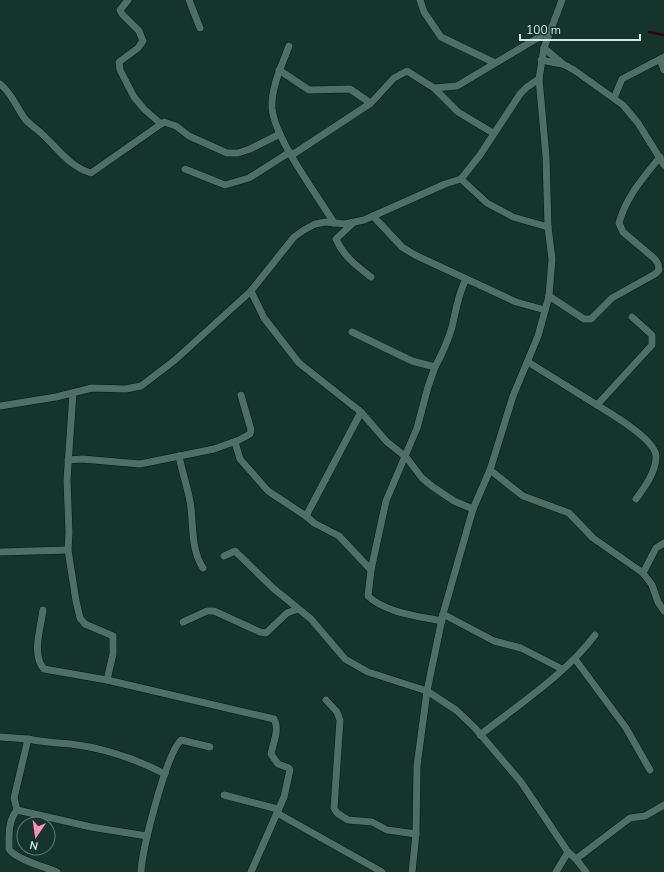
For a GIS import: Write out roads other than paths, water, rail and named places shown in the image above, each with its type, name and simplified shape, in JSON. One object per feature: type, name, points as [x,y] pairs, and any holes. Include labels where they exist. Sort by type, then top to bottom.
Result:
[{"type":"street","points":[[128,0],[120,10],[122,14],[139,30],[143,41],[138,48],[119,62],[120,70],[134,97],[144,109],[161,124]]},
{"type":"street","points":[[189,0],[200,28]]},
{"type":"street","points":[[420,0],[424,12],[441,37],[495,63]]},
{"type":"street","points":[[412,872],[416,834],[417,766],[427,691],[442,618],[473,509],[490,470],[513,396],[528,362],[549,296],[552,259],[548,227],[546,156],[539,79],[544,48],[562,0]]},
{"type":"street","points":[[434,88],[457,86],[551,30]]},
{"type":"street","points":[[289,46],[279,70],[272,106],[275,121],[291,154],[334,223]]},
{"type":"street","points":[[544,48],[563,64],[614,98],[630,113],[664,165]]},
{"type":"street","points":[[614,98],[622,79],[662,58],[664,70]]},
{"type":"street","points":[[541,60],[563,64]]},
{"type":"street","points":[[279,70],[309,90],[350,89],[368,102]]},
{"type":"street","points":[[186,169],[225,185],[248,178],[291,154],[368,102],[375,99],[394,78],[407,71],[434,88],[458,112],[493,133]]},
{"type":"street","points":[[0,406],[56,397],[92,388],[126,389],[141,386],[175,360],[251,291],[294,237],[316,224],[352,223],[373,216],[445,184],[461,179],[480,155],[493,133],[510,112],[520,94],[526,87],[539,79]]},
{"type":"street","points":[[0,84],[12,97],[25,120],[53,145],[67,161],[78,169],[91,173],[164,122],[176,126],[189,136],[228,153],[238,153],[250,149],[280,134]]},
{"type":"street","points":[[549,296],[584,319],[591,319],[612,298],[655,274],[658,270],[658,264],[655,259],[623,232],[619,223],[632,192],[660,157]]},
{"type":"street","points":[[461,179],[487,203],[513,217],[548,227]]},
{"type":"street","points":[[373,216],[402,247],[516,302],[545,310]]},
{"type":"street","points":[[352,223],[336,239],[349,260],[371,277]]},
{"type":"street","points":[[466,279],[460,294],[447,342],[435,367],[406,457],[386,501],[371,570],[368,596],[395,611],[442,618],[494,641],[521,648],[562,669]]},
{"type":"street","points":[[251,291],[264,318],[299,363],[361,412],[387,442],[406,457],[422,478],[454,501],[473,509]]},
{"type":"street","points":[[597,405],[652,345],[652,335],[632,317]]},
{"type":"street","points":[[352,332],[412,361],[435,367]]},
{"type":"street","points":[[528,362],[621,419],[654,448],[656,457],[653,469],[636,499]]},
{"type":"street","points":[[73,393],[68,460],[68,550],[80,618],[85,624],[113,636],[113,654],[107,680]]},
{"type":"street","points":[[68,460],[82,459],[140,464],[214,449],[235,442],[250,434],[251,430],[241,395]]},
{"type":"street","points":[[306,516],[361,412]]},
{"type":"street","points":[[235,442],[240,459],[268,490],[314,523],[339,536],[371,570]]},
{"type":"street","points":[[179,456],[190,500],[193,541],[199,562],[203,568]]},
{"type":"street","points":[[490,470],[523,496],[569,513],[593,538],[643,573],[652,586],[658,602],[664,611]]},
{"type":"street","points":[[643,573],[656,548],[664,543]]},
{"type":"street","points":[[0,552],[68,550]]},
{"type":"street","points":[[224,556],[235,551],[239,553],[250,567],[311,619],[345,659],[358,668],[427,691],[456,710],[521,782],[568,852],[576,859],[586,872]]},
{"type":"street","points":[[183,622],[207,610],[214,611],[260,632],[266,633],[287,613],[298,609]]},
{"type":"street","points":[[43,610],[38,646],[41,666],[44,669],[107,680],[274,719],[277,724],[271,754],[278,764],[289,768],[290,770],[284,797],[251,872]]},
{"type":"street","points":[[480,735],[575,658],[595,635]]},
{"type":"street","points":[[575,658],[626,728],[650,770]]},
{"type":"street","points":[[326,700],[337,712],[340,720],[334,808],[337,813],[348,820],[372,822],[387,830],[416,834]]},
{"type":"street","points":[[0,737],[50,744],[71,744],[108,752],[149,766],[165,774]]},
{"type":"street","points":[[17,810],[14,798],[28,740]]},
{"type":"street","points":[[141,872],[142,856],[147,836],[165,774],[176,744],[181,740],[210,747]]},
{"type":"street","points":[[224,795],[278,811],[382,872]]},
{"type":"street","points":[[576,859],[630,818],[645,816],[664,805]]},
{"type":"street","points":[[17,810],[91,827],[147,836]]},
{"type":"street","points":[[17,810],[12,816],[10,824],[9,849],[17,856],[57,872]]},
{"type":"street","points":[[556,872],[568,852]]},
{"type":"waterway","points":[[649,32],[664,35]]}]
